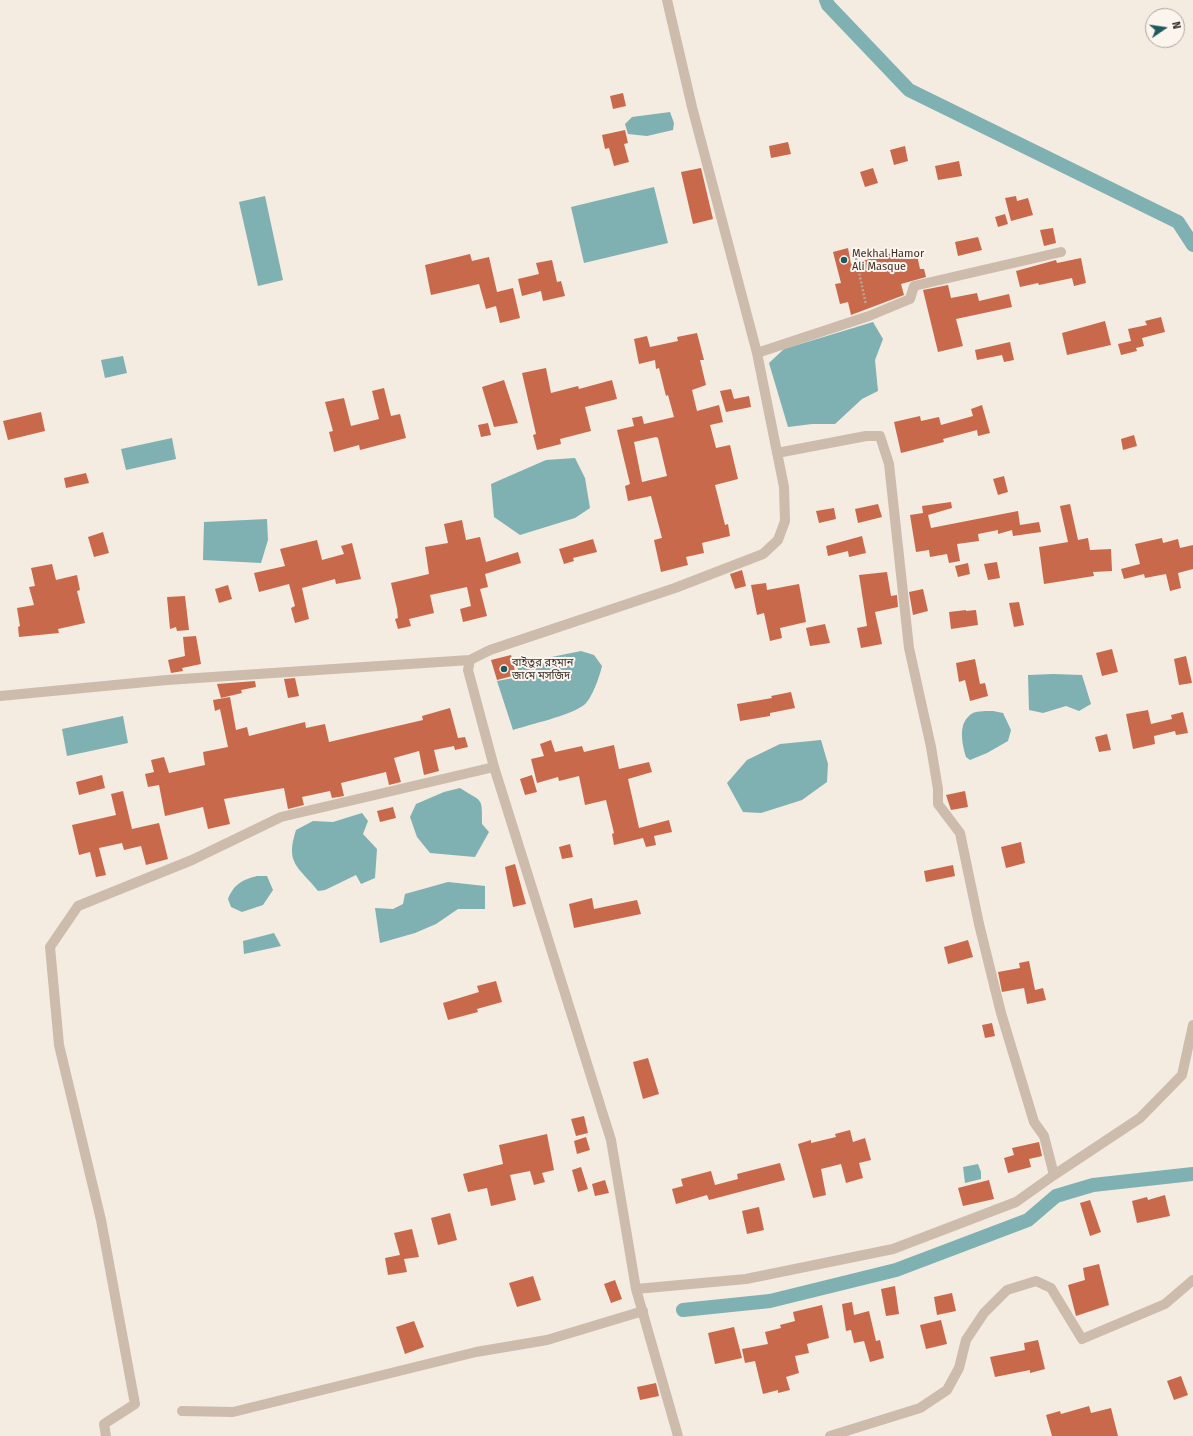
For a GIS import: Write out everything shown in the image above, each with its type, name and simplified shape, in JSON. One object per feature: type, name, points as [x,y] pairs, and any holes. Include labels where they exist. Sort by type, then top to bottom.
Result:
[{"type":"street","points":[[0,696],[167,680],[470,660],[490,650],[675,588],[763,554],[778,540],[785,521],[784,487],[757,353],[692,107],[666,0]]},
{"type":"street","points":[[757,353],[868,316],[910,299],[914,286],[1061,252]]},
{"type":"street","points":[[777,453],[866,436],[880,436],[889,464],[909,648],[932,747],[938,789],[938,804],[960,833],[979,924],[1001,1013],[1034,1122],[1044,1136],[1054,1175]]},
{"type":"street","points":[[470,660],[468,670],[494,767],[610,1140],[636,1289],[678,1436]]},
{"type":"street","points":[[106,1436],[104,1424],[135,1404],[101,1220],[59,1045],[50,947],[78,906],[192,860],[282,817],[494,767]]},
{"type":"street","points":[[636,1289],[746,1279],[893,1249],[1016,1202],[1140,1118],[1182,1075],[1193,1026]]},
{"type":"street","points":[[830,1436],[920,1408],[947,1390],[959,1368],[966,1340],[984,1313],[1007,1290],[1036,1281],[1051,1288],[1082,1339],[1165,1304],[1193,1280]]},
{"type":"street","points":[[182,1411],[233,1412],[476,1352],[547,1340],[642,1311]]},
{"type":"path","points":[[856,258],[868,316]]},
{"type":"water","points":[[670,112],[674,123],[673,130],[647,136],[628,134],[625,124],[632,117]]},
{"type":"water","points":[[654,187],[668,243],[584,263],[571,207]]},
{"type":"water","points":[[265,196],[283,280],[258,286],[239,202]]},
{"type":"water","points":[[873,322],[883,339],[875,360],[878,391],[862,399],[835,424],[812,424],[788,427],[769,363],[784,349]]},
{"type":"water","points":[[123,356],[127,373],[105,378],[101,360]]},
{"type":"water","points":[[172,438],[176,459],[126,470],[121,449]]},
{"type":"water","points":[[575,458],[585,478],[590,508],[575,518],[520,535],[494,517],[491,484],[546,460]]},
{"type":"water","points":[[267,519],[268,540],[261,563],[203,560],[204,522]]},
{"type":"water","points":[[581,651],[594,655],[602,666],[595,687],[587,702],[569,713],[513,730],[497,681],[519,677],[517,664]]},
{"type":"water","points":[[1028,675],[1082,675],[1091,704],[1079,711],[1066,706],[1043,713],[1029,710]]},
{"type":"water","points":[[980,711],[1003,713],[1011,730],[1008,741],[987,753],[970,760],[966,757],[962,739],[965,722],[973,713]]},
{"type":"water","points":[[123,716],[128,743],[67,756],[62,729]]},
{"type":"water","points":[[821,740],[828,764],[827,782],[802,800],[761,813],[743,812],[727,783],[747,760],[780,744]]},
{"type":"water","points":[[460,788],[480,801],[482,809],[482,824],[489,832],[475,857],[430,853],[417,837],[410,817],[416,804],[444,792]]},
{"type":"water","points":[[362,813],[368,821],[363,834],[377,849],[375,878],[361,884],[356,875],[325,890],[318,891],[295,864],[292,850],[296,830],[313,821],[333,822]]},
{"type":"water","points":[[257,876],[267,876],[273,890],[263,905],[242,912],[231,907],[228,899],[236,886],[247,879]]},
{"type":"water","points":[[448,882],[485,886],[485,909],[458,909],[436,924],[415,933],[380,943],[375,908],[393,909],[403,904],[405,894]]},
{"type":"water","points":[[274,933],[281,946],[244,954],[243,941]]},
{"type":"water","points":[[978,1164],[981,1172],[981,1179],[965,1183],[963,1167]]},
{"type":"building","points":[[623,93],[626,106],[613,109],[610,96]]},
{"type":"building","points":[[625,130],[628,143],[624,144],[629,162],[614,166],[609,148],[605,149],[602,135]]},
{"type":"building","points":[[788,142],[791,154],[771,158],[769,146]]},
{"type":"building","points":[[905,146],[908,161],[894,165],[890,150]]},
{"type":"building","points":[[959,161],[962,176],[938,180],[935,166]]},
{"type":"building","points":[[701,168],[713,219],[693,224],[681,172]]},
{"type":"building","points":[[873,168],[878,183],[865,187],[860,172]]},
{"type":"building","points":[[1016,196],[1017,201],[1028,198],[1033,215],[1011,221],[1005,198]]},
{"type":"building","points":[[1005,214],[1008,224],[998,227],[995,217]]},
{"type":"building","points":[[1053,228],[1056,243],[1044,246],[1040,230]]},
{"type":"building","points":[[978,237],[982,250],[958,256],[955,242]]},
{"type":"building","points":[[848,248],[851,264],[896,252],[897,255],[916,250],[920,269],[924,269],[926,277],[901,284],[904,295],[851,315],[848,302],[840,304],[835,284],[841,283],[833,252]]},
{"type":"building","points":[[470,254],[472,261],[489,257],[497,292],[513,288],[520,318],[500,323],[496,306],[486,309],[479,284],[431,295],[425,265]]},
{"type":"building","points":[[1081,258],[1086,283],[1074,286],[1072,278],[1039,285],[1038,283],[1020,287],[1016,271],[1056,260],[1057,263]]},
{"type":"building","points":[[552,260],[557,282],[561,281],[565,296],[543,301],[541,291],[522,296],[518,279],[539,274],[536,263]]},
{"type":"building","points":[[948,285],[951,298],[977,293],[979,301],[1009,294],[1012,307],[956,319],[963,346],[938,352],[923,290]]},
{"type":"building","points":[[1161,317],[1165,332],[1142,338],[1144,346],[1136,348],[1137,351],[1121,355],[1118,344],[1131,341],[1128,329],[1147,325],[1145,321]]},
{"type":"building","points":[[1105,321],[1111,345],[1067,355],[1062,333]]},
{"type":"building","points":[[697,333],[704,360],[700,360],[706,385],[692,390],[697,411],[719,405],[723,422],[710,425],[716,448],[730,445],[738,479],[715,485],[725,525],[728,524],[730,536],[702,543],[704,553],[686,557],[688,565],[661,572],[654,540],[662,538],[651,496],[628,501],[625,486],[630,484],[617,430],[634,426],[632,418],[642,416],[644,424],[674,417],[668,395],[666,396],[659,368],[656,369],[655,360],[639,364],[634,339],[647,336],[650,347],[678,341],[677,337]],"holes":[[[656,437],[658,438],[667,476],[642,482],[634,442]]]},
{"type":"building","points":[[1010,342],[1014,360],[1004,362],[1002,355],[977,360],[975,350]]},
{"type":"building","points":[[546,368],[551,393],[578,386],[579,389],[612,380],[617,399],[585,407],[591,431],[560,439],[561,444],[537,450],[533,435],[536,434],[522,373]]},
{"type":"building","points":[[504,380],[518,423],[494,427],[482,387]]},
{"type":"building","points":[[384,388],[391,416],[400,414],[406,438],[360,450],[359,445],[334,452],[329,432],[333,431],[325,402],[344,398],[351,426],[379,419],[372,391]]},
{"type":"building","points":[[731,389],[734,399],[749,396],[751,407],[726,412],[720,391]]},
{"type":"building","points":[[982,405],[990,433],[978,436],[977,430],[943,439],[944,442],[901,453],[894,422],[920,416],[921,421],[939,417],[941,425],[973,416],[971,409]]},
{"type":"building","points":[[41,412],[45,431],[8,440],[3,421]]},
{"type":"building","points":[[488,423],[491,435],[481,437],[478,425]]},
{"type":"building","points":[[1134,435],[1137,446],[1123,450],[1121,439]]},
{"type":"building","points":[[86,473],[89,483],[66,488],[64,478]]},
{"type":"building","points":[[1004,476],[1008,492],[998,495],[993,479]]},
{"type":"building","points":[[951,502],[952,508],[928,515],[931,528],[1018,511],[1020,525],[1039,522],[1041,532],[1013,536],[1012,530],[998,534],[998,530],[978,534],[979,541],[957,544],[960,561],[949,563],[947,554],[930,557],[929,550],[916,552],[910,515],[923,513],[922,506]]},
{"type":"building","points":[[878,504],[882,517],[858,523],[855,509]]},
{"type":"building","points":[[1070,504],[1078,540],[1088,538],[1090,550],[1111,549],[1112,571],[1093,572],[1094,576],[1044,584],[1039,547],[1068,542],[1060,506]]},
{"type":"building","points":[[834,508],[836,519],[819,523],[816,511]]},
{"type":"building","points":[[462,520],[466,540],[480,537],[486,562],[518,552],[521,563],[485,574],[488,587],[480,589],[487,616],[463,622],[460,609],[471,606],[467,587],[430,595],[434,613],[409,619],[411,626],[398,629],[395,619],[398,618],[397,609],[391,583],[429,574],[425,547],[448,543],[444,524]]},
{"type":"building","points":[[103,532],[109,553],[94,557],[88,537]]},
{"type":"building","points":[[862,536],[866,553],[849,557],[848,551],[828,556],[826,546]]},
{"type":"building","points":[[1162,538],[1163,543],[1178,539],[1180,548],[1193,545],[1193,569],[1178,573],[1181,588],[1170,591],[1166,574],[1145,578],[1144,574],[1124,579],[1121,569],[1140,564],[1135,544]]},
{"type":"building","points":[[593,539],[597,552],[573,558],[574,561],[564,564],[559,549]]},
{"type":"building","points":[[317,540],[322,560],[344,554],[341,546],[352,543],[361,579],[336,584],[335,579],[302,588],[309,619],[295,623],[291,608],[295,606],[289,584],[259,592],[254,573],[285,566],[280,549]]},
{"type":"building","points":[[997,562],[1000,578],[988,580],[984,564]]},
{"type":"building","points":[[968,563],[970,574],[958,577],[955,566]]},
{"type":"building","points":[[52,564],[56,580],[77,575],[80,590],[77,591],[85,623],[58,629],[59,633],[19,637],[18,627],[20,626],[17,608],[34,605],[29,587],[35,586],[31,568]]},
{"type":"building","points":[[742,570],[746,586],[735,589],[730,574]]},
{"type":"building","points":[[887,572],[891,596],[897,595],[898,607],[875,612],[882,644],[861,648],[857,628],[867,626],[859,575]]},
{"type":"building","points":[[766,583],[767,590],[799,584],[806,622],[780,628],[782,638],[770,641],[764,613],[757,615],[751,585]]},
{"type":"building","points":[[228,585],[232,599],[219,603],[215,589]]},
{"type":"building","points":[[923,589],[928,611],[913,615],[909,592]]},
{"type":"building","points":[[185,596],[189,630],[177,631],[176,627],[170,629],[167,597]]},
{"type":"building","points":[[1019,602],[1024,625],[1014,627],[1009,603]]},
{"type":"building","points":[[976,610],[978,625],[951,629],[949,612]]},
{"type":"building","points":[[825,624],[830,643],[810,646],[806,628]]},
{"type":"building","points":[[196,636],[201,664],[182,668],[183,671],[171,673],[168,660],[185,656],[183,637]]},
{"type":"building","points":[[1112,649],[1118,672],[1102,676],[1096,653]]},
{"type":"building","points":[[511,655],[516,675],[497,680],[491,660]]},
{"type":"building","points":[[1186,656],[1192,683],[1179,685],[1174,659]]},
{"type":"building","points":[[975,659],[980,684],[985,683],[988,696],[970,701],[965,680],[959,682],[956,663]]},
{"type":"building","points":[[295,678],[299,696],[288,698],[284,679]]},
{"type":"building","points":[[255,681],[256,687],[241,690],[242,693],[221,698],[217,684]]},
{"type":"building","points":[[791,692],[795,708],[770,713],[770,716],[740,721],[737,704],[772,698],[771,696]]},
{"type":"building","points":[[230,697],[236,730],[247,727],[249,736],[305,722],[306,728],[325,724],[329,742],[423,720],[422,716],[450,708],[458,738],[465,737],[468,747],[455,750],[454,746],[434,750],[439,771],[424,775],[419,751],[394,758],[401,782],[389,785],[386,772],[341,783],[344,796],[332,798],[330,791],[302,797],[304,805],[288,809],[284,788],[224,799],[230,824],[208,829],[203,807],[165,816],[159,785],[148,787],[145,774],[154,772],[151,760],[164,757],[169,773],[205,765],[203,752],[228,747],[220,709],[215,711],[213,700]]},
{"type":"building","points":[[1148,710],[1151,724],[1172,719],[1171,715],[1183,712],[1188,733],[1176,735],[1175,731],[1154,736],[1155,744],[1133,749],[1126,714]]},
{"type":"building","points":[[1107,734],[1111,750],[1099,752],[1095,737]]},
{"type":"building","points":[[551,740],[555,752],[582,746],[584,752],[614,745],[619,769],[649,762],[652,772],[628,779],[639,828],[669,820],[672,832],[654,836],[656,845],[646,847],[643,838],[614,845],[612,834],[614,833],[606,800],[585,805],[579,776],[559,781],[558,777],[537,783],[531,759],[544,756],[540,744]]},
{"type":"building","points":[[102,775],[105,788],[79,795],[76,782]]},
{"type":"building","points":[[532,775],[537,792],[525,795],[520,779]]},
{"type":"building","points":[[123,791],[132,829],[159,823],[168,859],[146,865],[141,846],[124,850],[122,843],[99,848],[106,875],[96,877],[90,852],[79,855],[72,825],[116,815],[111,794]]},
{"type":"building","points":[[965,791],[968,807],[951,810],[946,795]]},
{"type":"building","points":[[393,807],[396,818],[380,822],[377,811]]},
{"type":"building","points":[[1021,842],[1025,863],[1006,868],[1001,847]]},
{"type":"building","points":[[570,844],[573,857],[562,859],[559,847]]},
{"type":"building","points":[[515,864],[526,904],[513,907],[505,867]]},
{"type":"building","points":[[953,865],[955,876],[926,882],[924,871]]},
{"type":"building","points":[[592,898],[594,909],[637,900],[641,914],[574,928],[569,904]]},
{"type":"building","points":[[968,940],[973,957],[948,964],[944,947]]},
{"type":"building","points":[[1029,961],[1035,990],[1043,988],[1046,1000],[1027,1004],[1024,988],[1002,992],[998,972],[1020,968],[1019,963]]},
{"type":"building","points":[[496,981],[502,1002],[477,1009],[478,1012],[448,1020],[443,1003],[479,992],[477,986]]},
{"type":"building","points":[[992,1023],[995,1036],[985,1038],[982,1025]]},
{"type":"building","points":[[648,1058],[659,1094],[643,1099],[633,1062]]},
{"type":"building","points":[[584,1116],[588,1133],[576,1136],[571,1119]]},
{"type":"building","points":[[850,1130],[853,1142],[865,1138],[871,1160],[859,1163],[863,1178],[846,1183],[841,1164],[821,1169],[826,1195],[813,1198],[798,1144],[811,1140],[811,1143],[836,1137],[835,1134]]},
{"type":"building","points":[[547,1134],[554,1170],[542,1173],[545,1182],[534,1185],[530,1171],[510,1175],[516,1200],[491,1206],[487,1188],[468,1192],[463,1174],[503,1164],[499,1145]]},
{"type":"building","points":[[586,1137],[590,1150],[577,1154],[574,1141]]},
{"type":"building","points":[[1039,1142],[1042,1156],[1029,1159],[1031,1167],[1008,1173],[1004,1158],[1014,1155],[1012,1148]]},
{"type":"building","points":[[780,1163],[785,1180],[709,1200],[707,1195],[676,1204],[672,1189],[683,1186],[681,1179],[711,1171],[715,1185],[738,1179],[737,1174]]},
{"type":"building","points":[[581,1167],[588,1189],[578,1192],[572,1170]]},
{"type":"building","points":[[605,1180],[609,1193],[595,1196],[592,1184]]},
{"type":"building","points":[[989,1180],[994,1199],[963,1206],[958,1188]]},
{"type":"building","points":[[1165,1195],[1170,1216],[1137,1223],[1132,1201],[1147,1197],[1148,1200]]},
{"type":"building","points":[[1090,1200],[1101,1232],[1090,1236],[1080,1203]]},
{"type":"building","points":[[759,1207],[764,1230],[747,1234],[742,1211]]},
{"type":"building","points":[[450,1213],[457,1240],[438,1245],[431,1218]]},
{"type":"building","points":[[412,1229],[419,1257],[404,1259],[407,1272],[388,1275],[385,1258],[400,1255],[394,1233]]},
{"type":"building","points":[[1099,1264],[1109,1305],[1076,1316],[1068,1285],[1085,1280],[1083,1268]]},
{"type":"building","points":[[533,1276],[541,1300],[517,1307],[509,1283]]},
{"type":"building","points":[[615,1280],[622,1299],[611,1303],[604,1284]]},
{"type":"building","points":[[895,1286],[899,1314],[886,1316],[881,1289]]},
{"type":"building","points":[[952,1293],[956,1311],[937,1315],[934,1297]]},
{"type":"building","points":[[852,1302],[854,1315],[869,1311],[876,1341],[880,1340],[884,1358],[870,1362],[864,1341],[854,1343],[851,1330],[846,1331],[842,1304]]},
{"type":"building","points":[[822,1305],[829,1338],[807,1344],[809,1353],[795,1356],[799,1373],[786,1377],[790,1390],[778,1393],[778,1390],[763,1394],[755,1361],[745,1363],[742,1349],[768,1344],[765,1332],[781,1328],[780,1325],[795,1321],[793,1312]]},
{"type":"building","points":[[941,1320],[947,1344],[926,1349],[920,1325]]},
{"type":"building","points":[[414,1321],[424,1347],[405,1354],[396,1327]]},
{"type":"building","points":[[734,1327],[742,1358],[715,1364],[708,1333]]},
{"type":"building","points":[[1038,1340],[1045,1369],[1030,1373],[1030,1370],[995,1377],[990,1357],[1025,1350],[1024,1343]]},
{"type":"building","points":[[1181,1376],[1188,1395],[1174,1400],[1167,1381]]},
{"type":"building","points":[[656,1383],[659,1396],[640,1400],[637,1387]]},
{"type":"building","points":[[1089,1406],[1091,1413],[1111,1408],[1118,1436],[1052,1436],[1046,1415],[1060,1411],[1061,1414]]},
{"type":"waterway","points":[[826,0],[828,5],[909,90],[1178,222],[1193,245]]},
{"type":"waterway","points":[[683,1310],[770,1301],[896,1270],[1028,1220],[1056,1196],[1093,1185],[1193,1174]]},
{"type":"place","name":"Mekhal Hamor Ali Masque","points":[[844,260]]},
{"type":"place","name":"বাইতুর রহমান জা‌মে মস‌জিদ","points":[[504,669]]}]
